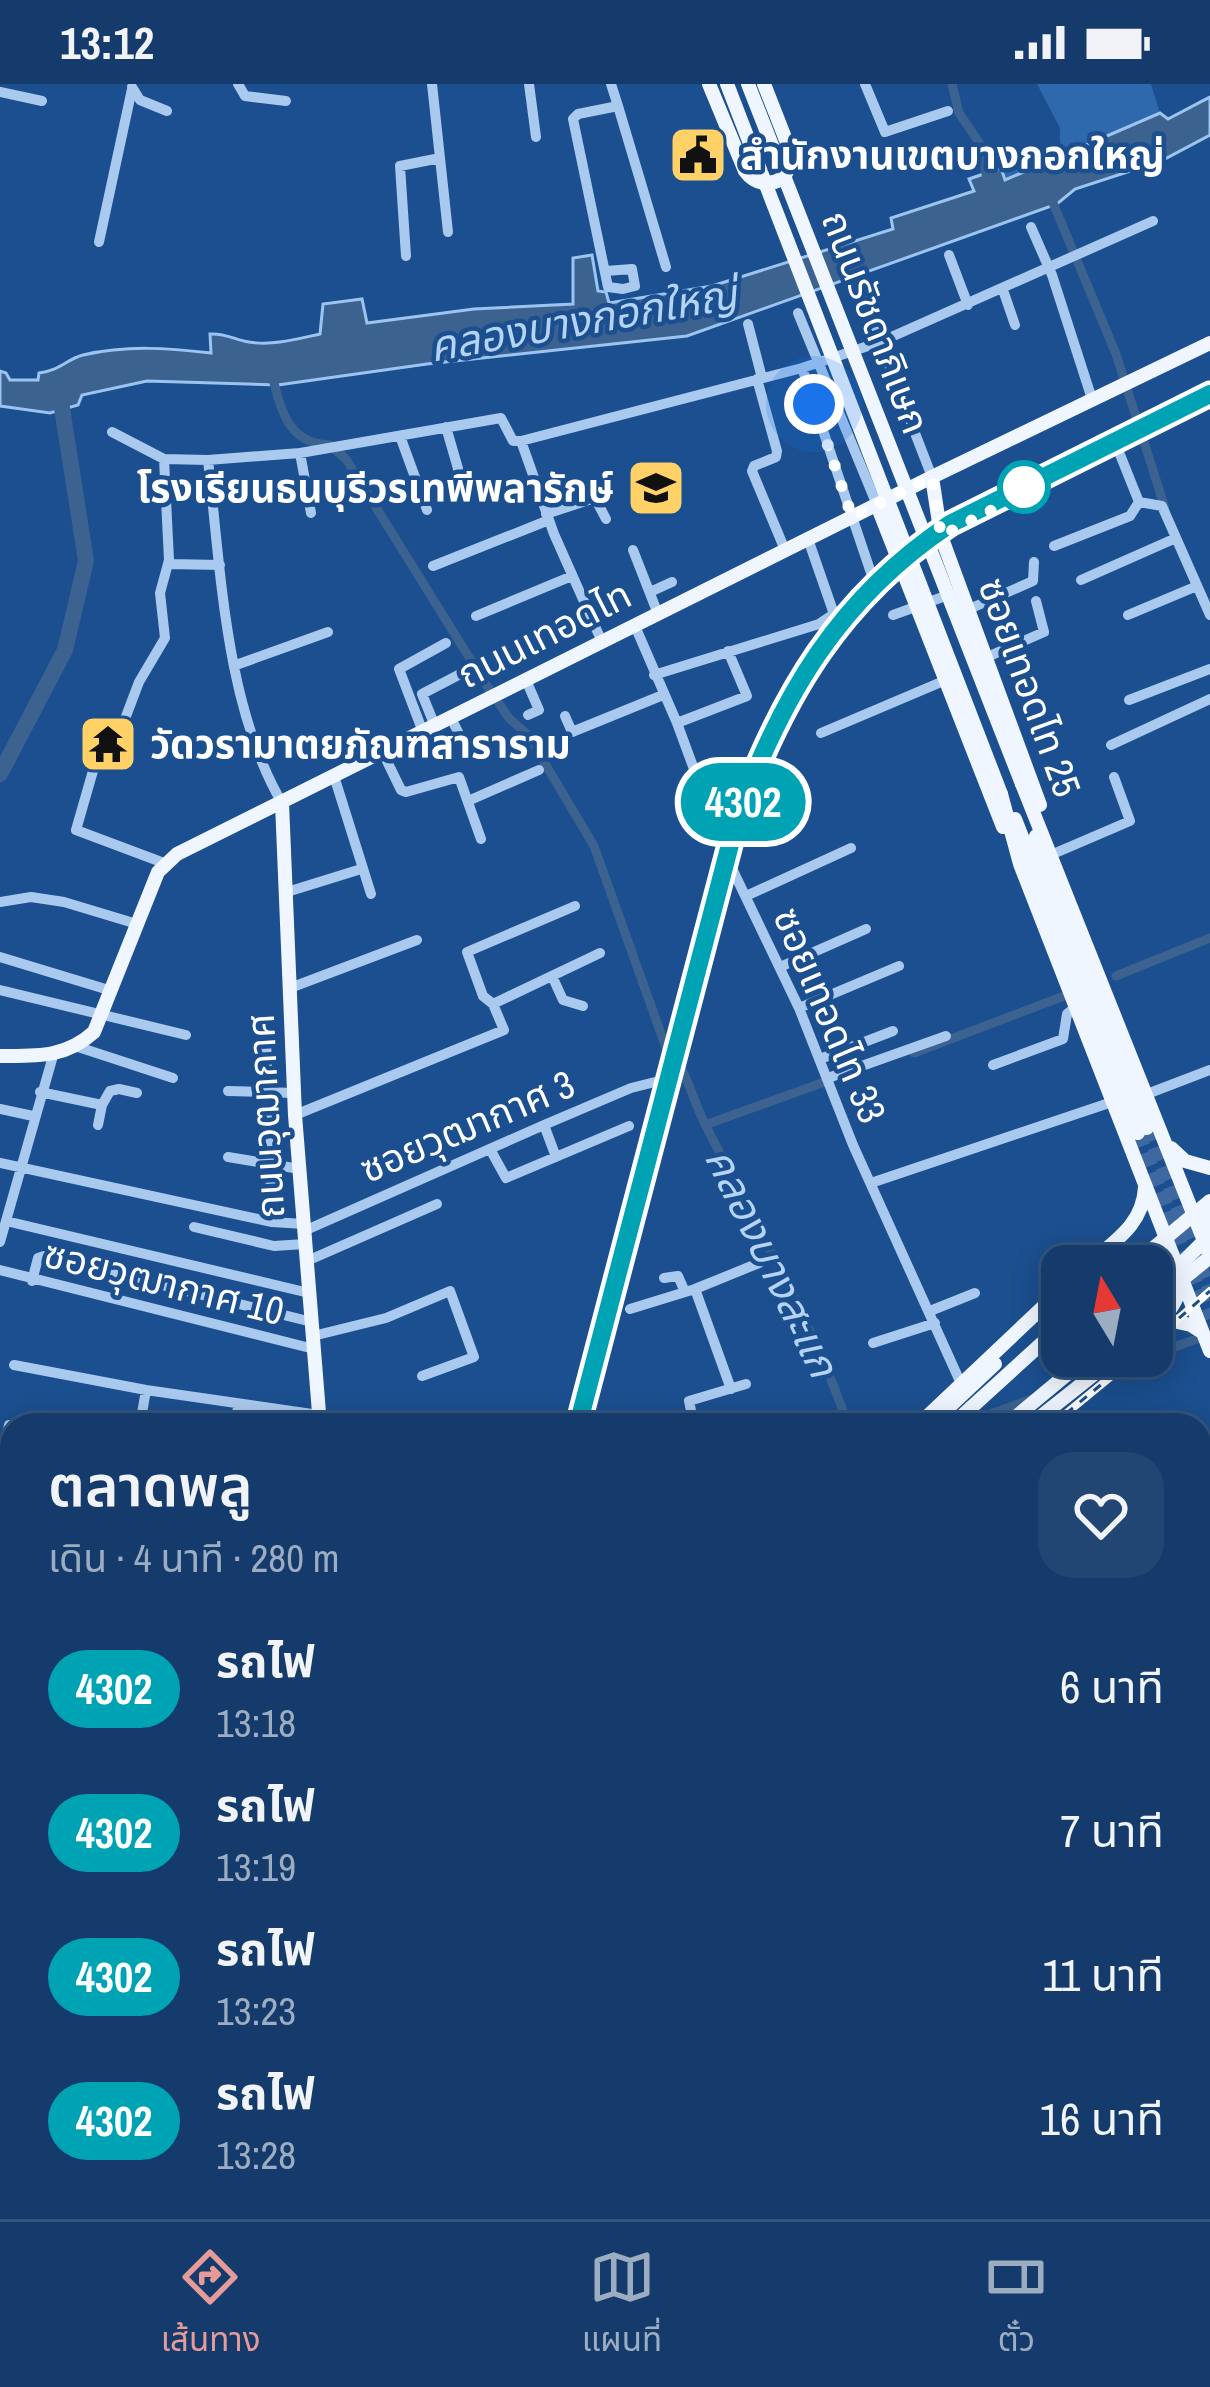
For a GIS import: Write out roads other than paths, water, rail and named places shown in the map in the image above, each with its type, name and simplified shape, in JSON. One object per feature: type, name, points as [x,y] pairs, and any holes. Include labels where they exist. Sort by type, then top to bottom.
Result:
[{"type":"main road","points":[[709,84],[745,171],[766,184],[784,178],[793,158],[764,84]]},
{"type":"main road","name":"ถนนรัชดาภิเษก","points":[[727,84],[1210,1351]]},
{"type":"main road","name":"ถนนรัชดาภิเษก","points":[[748,84],[1147,1094],[1149,1132]]},
{"type":"main road","name":"ถนนเทอดไท","points":[[164,863],[785,550],[1210,343]]},
{"type":"main road","name":"ซอยเทอดไท 25","points":[[932,477],[941,536],[1028,770],[1052,852]]},
{"type":"main road","points":[[877,505],[991,801],[1021,864]]},
{"type":"main road","name":"ถนนรัชดาภิเษก","points":[[1022,784],[1039,846],[1149,1132]]},
{"type":"main road","name":"ถนนรัชดาภิเษก","points":[[1001,794],[1149,1132],[1208,1249]]},
{"type":"main road","name":"ถนนวุฒากาศ","points":[[282,803],[295,1115],[319,1413]]},
{"type":"main road","points":[[0,1056],[52,1056],[94,1032],[164,863]]},
{"type":"main road","points":[[1149,1132],[1185,1161],[1210,1168]]},
{"type":"main road","points":[[1118,1245],[1142,1208],[1144,1180]]},
{"type":"main road","points":[[1173,1283],[1208,1249],[1210,1204]]},
{"type":"main road","points":[[1158,1245],[1210,1204]]},
{"type":"main road","points":[[1112,1245],[1131,1229]]},
{"type":"main road","points":[[1178,1267],[1208,1249]]},
{"type":"main road","points":[[1173,1261],[1181,1292],[1173,1303]]},
{"type":"main road","points":[[930,1413],[1041,1308]]},
{"type":"main road","points":[[943,1413],[1041,1321]]},
{"type":"main road","points":[[1173,1326],[1191,1325],[1202,1332]]},
{"type":"main road","points":[[965,1413],[1041,1344]]},
{"type":"main road","points":[[1020,1413],[1064,1377]]},
{"type":"main road","points":[[1046,1413],[1094,1377]]},
{"type":"main road","points":[[1054,1413],[1097,1377]]},
{"type":"street","points":[[238,84],[245,96],[286,101]]},
{"type":"street","points":[[432,84],[448,232]]},
{"type":"street","points":[[529,84],[536,137]]},
{"type":"street","points":[[611,84],[666,267]]},
{"type":"street","points":[[869,85],[884,132],[948,111]]},
{"type":"street","points":[[132,87],[140,100],[167,111]]},
{"type":"street","points":[[99,242],[132,87]]},
{"type":"street","points":[[0,92],[42,101]]},
{"type":"street","points":[[606,272],[573,119],[618,106]]},
{"type":"street","points":[[406,256],[400,166],[440,158]]},
{"type":"street","points":[[112,432],[164,459],[208,460],[300,453],[501,418],[513,441],[521,441],[802,368],[880,342],[1153,221]]},
{"type":"street","points":[[1031,227],[1050,269],[1092,399]]},
{"type":"street","points":[[949,255],[968,305]]},
{"type":"street","points":[[1003,290],[1016,326]]},
{"type":"street","points":[[860,291],[932,477]]},
{"type":"street","name":"ถนนรัชดาภิเษก","points":[[798,313],[877,505]]},
{"type":"street","points":[[748,324],[777,454],[752,471],[785,550]]},
{"type":"street","points":[[802,368],[871,573]]},
{"type":"street","points":[[941,536],[1210,401]]},
{"type":"street","points":[[446,427],[459,472]]},
{"type":"street","points":[[400,436],[427,510]]},
{"type":"street","points":[[521,441],[602,642]]},
{"type":"street","points":[[1118,447],[1139,502]]},
{"type":"street","points":[[300,453],[310,513]]},
{"type":"street","points":[[125,719],[139,682],[163,646],[160,593],[169,564],[164,459]]},
{"type":"street","points":[[208,460],[220,565],[252,744],[282,803]]},
{"type":"street","points":[[434,566],[595,498],[606,519]]},
{"type":"street","points":[[1139,502],[1162,506],[1210,615]]},
{"type":"street","points":[[1054,546],[1130,516],[1139,502]]},
{"type":"street","points":[[1082,580],[1176,538]]},
{"type":"street","points":[[654,675],[819,624],[834,614],[808,539]]},
{"type":"street","points":[[633,550],[658,614]]},
{"type":"street","points":[[893,615],[943,595],[964,602],[1033,580],[1034,562]]},
{"type":"street","points":[[169,564],[220,565]]},
{"type":"street","points":[[476,616],[572,576]]},
{"type":"street","points":[[650,592],[672,582]]},
{"type":"street","points":[[1128,615],[1198,586]]},
{"type":"street","points":[[986,658],[1044,632],[1036,601]]},
{"type":"street","name":"ซอยเทอดไท 33","points":[[635,626],[726,856],[800,1008],[973,1413]]},
{"type":"street","points":[[236,665],[328,632]]},
{"type":"street","points":[[429,729],[399,669],[446,643]]},
{"type":"street","points":[[677,723],[747,696],[728,651]]},
{"type":"street","points":[[1129,700],[1210,669]]},
{"type":"street","points":[[429,729],[422,694],[468,670]]},
{"type":"street","points":[[526,680],[539,710],[528,715]]},
{"type":"street","points":[[821,733],[946,680]]},
{"type":"street","points":[[572,732],[663,695]]},
{"type":"street","points":[[1111,745],[1210,699]]},
{"type":"street","points":[[566,716],[577,747]]},
{"type":"street","points":[[451,718],[461,738]]},
{"type":"street","points":[[99,750],[76,830],[164,863]]},
{"type":"street","points":[[383,753],[401,790],[458,776],[481,839]]},
{"type":"street","points":[[468,801],[539,770]]},
{"type":"street","points":[[334,776],[371,894]]},
{"type":"street","points":[[1052,852],[1130,821],[1114,777]]},
{"type":"street","points":[[746,896],[850,848]]},
{"type":"street","points":[[287,892],[358,870]]},
{"type":"street","points":[[0,902],[31,897],[64,902],[137,924]]},
{"type":"street","points":[[295,1115],[504,1030],[493,1004],[483,996],[467,952],[575,906]]},
{"type":"street","points":[[780,967],[866,928]]},
{"type":"street","points":[[290,988],[417,940]]},
{"type":"street","points":[[493,1004],[600,952]]},
{"type":"street","points":[[0,957],[112,991]]},
{"type":"street","points":[[800,1008],[899,966]]},
{"type":"street","points":[[552,976],[562,1000],[584,1006]]},
{"type":"street","points":[[0,990],[186,1036]]},
{"type":"street","points":[[993,1065],[1063,1039],[1067,1014],[1077,1006]]},
{"type":"street","points":[[820,1060],[893,1031]]},
{"type":"street","points":[[266,1036],[272,1222]]},
{"type":"street","points":[[829,1081],[946,1036]]},
{"type":"street","points":[[75,1046],[173,1078]]},
{"type":"street","points":[[0,1242],[52,1056]]},
{"type":"street","points":[[1147,1094],[1210,1070]]},
{"type":"street","name":"ซอยวุฒากาศ 3","points":[[305,1233],[544,1125],[655,1082]]},
{"type":"street","points":[[98,1125],[102,1105],[114,1089],[137,1094]]},
{"type":"street","points":[[40,1091],[102,1105]]},
{"type":"street","points":[[228,1091],[294,1093]]},
{"type":"street","points":[[871,1183],[1115,1101]]},
{"type":"street","points":[[0,1109],[33,1116]]},
{"type":"street","points":[[544,1125],[556,1156]]},
{"type":"street","points":[[490,1149],[504,1178],[629,1126]]},
{"type":"street","points":[[227,1157],[300,1169]]},
{"type":"street","points":[[0,1163],[305,1233]]},
{"type":"street","points":[[307,1261],[437,1204]]},
{"type":"street","points":[[6,1221],[309,1293]]},
{"type":"street","points":[[194,1227],[274,1246],[305,1233]]},
{"type":"street","points":[[32,1281],[38,1258],[44,1256],[313,1336],[386,1318],[450,1291],[474,1357],[422,1376]]},
{"type":"street","points":[[630,1310],[758,1264]]},
{"type":"street","name":"ซอยวุฒากาศ 10","points":[[0,1270],[32,1281],[313,1336]]},
{"type":"street","points":[[664,1278],[678,1276],[690,1290],[731,1389]]},
{"type":"street","points":[[873,1343],[975,1293]]},
{"type":"street","points":[[14,1365],[289,1413]]},
{"type":"street","points":[[692,1413],[689,1401],[746,1384]]},
{"type":"street","points":[[142,1413],[146,1390]]},
{"type":"street","points":[[237,1413],[239,1404]]},
{"type":"water","name":"คลองบางกอกใหญ่","points":[[1210,97],[1210,135],[1161,161],[1075,189],[1057,204],[687,336],[278,385],[147,381],[82,395],[78,405],[50,413],[0,406],[0,371],[10,380],[38,380],[39,373],[99,352],[147,348],[211,353],[210,334],[258,343],[294,340],[320,334],[323,304],[362,299],[367,323],[474,309],[573,304],[573,258],[592,255],[598,291],[606,292],[609,303],[712,286],[893,229],[891,218],[974,191],[969,179],[1001,168],[1005,180],[1160,113],[1168,119]]},
{"type":"waterway","points":[[952,84],[959,113],[980,144],[988,184]]},
{"type":"waterway","points":[[1051,198],[1116,354],[1165,508]]},
{"type":"waterway","name":"คลองบางสะแก","points":[[272,375],[283,412],[296,432],[304,439],[330,445],[346,459],[485,683],[509,718],[528,735],[594,846],[665,1045],[684,1073],[800,1310],[844,1413]]},
{"type":"waterway","points":[[0,774],[65,650],[86,561],[59,389]]},
{"type":"waterway","points":[[1116,976],[1210,938]]},
{"type":"waterway","points":[[914,1053],[1064,996]]},
{"type":"waterway","points":[[705,1125],[830,1080]]},
{"type":"waterway","points":[[1173,1347],[1205,1336]]},
{"type":"waterway","points":[[993,1413],[1032,1399]]},
{"type":"tunnel","points":[[1147,1128],[1210,1290]]},
{"type":"tunnel","points":[[1138,1133],[1210,1319]]},
{"type":"railway","points":[[581,1413],[737,818],[795,691],[819,653],[876,584],[950,524],[1210,394]]},
{"type":"railway","points":[[1173,1324],[1210,1291]]},
{"type":"railway","points":[[1067,1413],[1110,1377]]},
{"type":"train","name":"4302","points":[[581,1413],[737,818],[770,732],[801,678],[854,606],[950,524],[1210,394]]},
{"type":"place","name":"สำนักงานเขตบางกอกใหญ่","points":[[698,155]]},
{"type":"place","name":"โรงเรียนธนบุรีวรเทพีพลารักษ์","points":[[656,488]]},
{"type":"place","name":"วัดวรามาตยภัณฑสาราราม","points":[[108,744]]}]
